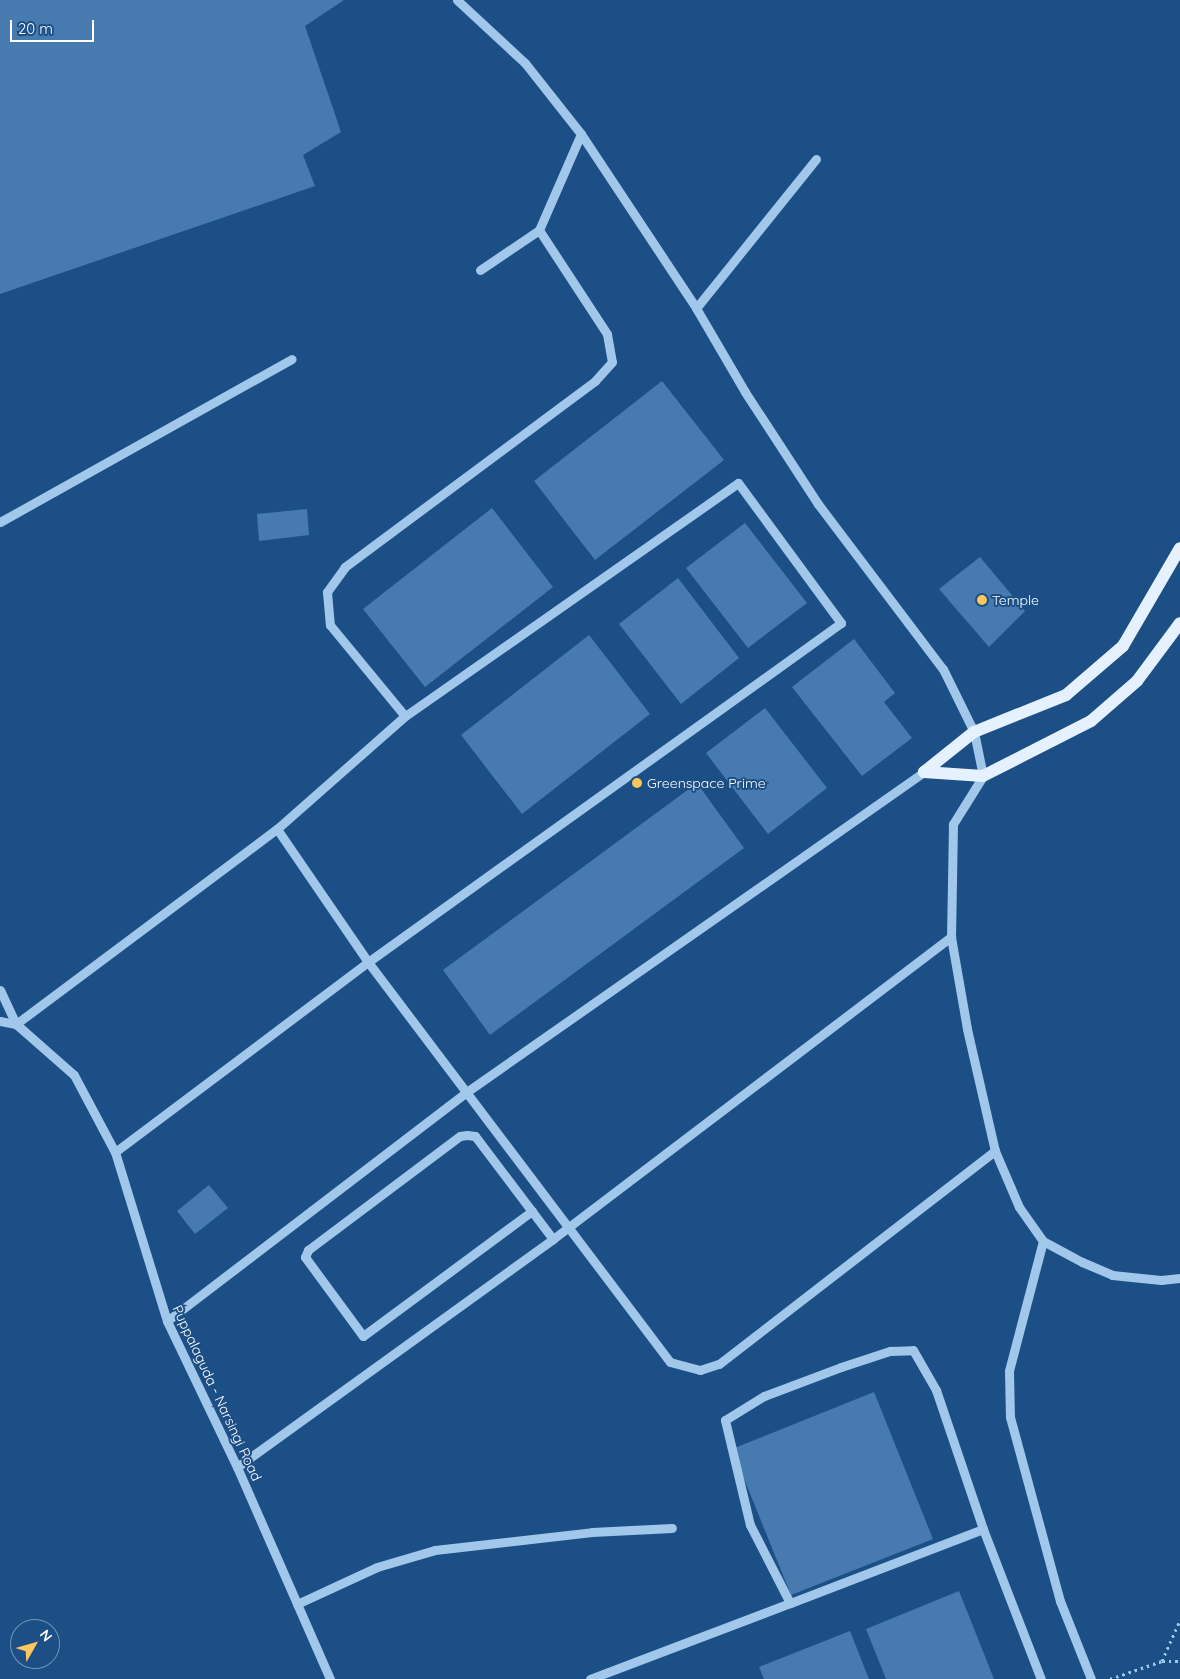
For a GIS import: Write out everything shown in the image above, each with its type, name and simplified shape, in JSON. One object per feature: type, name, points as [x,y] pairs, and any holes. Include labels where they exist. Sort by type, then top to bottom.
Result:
[{"type":"main road","points":[[924,772],[974,732],[1066,695],[1123,646],[1180,548]]},
{"type":"main road","points":[[924,772],[983,776],[1090,721],[1137,681],[1180,623]]},
{"type":"street","points":[[457,0],[525,63],[581,134],[696,308],[745,392],[818,504],[943,669],[974,732],[983,776],[953,824],[951,938],[967,1029],[995,1151],[1019,1207],[1043,1241],[1112,1275],[1161,1280],[1180,1278]]},
{"type":"street","points":[[480,270],[539,230],[581,134]]},
{"type":"street","points":[[696,308],[816,159]]},
{"type":"street","points":[[405,716],[330,625],[327,592],[345,567],[595,381],[612,362],[607,334],[539,230]]},
{"type":"street","points":[[0,522],[292,359]]},
{"type":"street","points":[[0,1021],[16,1024],[277,829],[405,716],[738,483],[841,623],[368,962],[115,1152]]},
{"type":"street","points":[[167,1321],[468,1091],[924,772]]},
{"type":"street","points":[[277,829],[368,962],[468,1091],[568,1228],[670,1362],[700,1370],[719,1364],[995,1151]]},
{"type":"street","points":[[236,1467],[568,1228],[951,938]]},
{"type":"street","points":[[0,990],[16,1024]]},
{"type":"street","name":"Puppalaguda - Narsingi Road","points":[[16,1024],[74,1075],[115,1152],[167,1321],[236,1467],[330,1679]]},
{"type":"street","points":[[532,1211],[363,1336],[305,1257],[308,1250],[460,1136],[475,1136],[532,1211],[553,1239]]},
{"type":"street","points":[[1043,1241],[1009,1371],[1010,1416],[1060,1601],[1091,1679]]},
{"type":"street","points":[[790,1603],[750,1525],[725,1420],[764,1396],[890,1351],[913,1350],[936,1390],[983,1529],[1042,1679]]},
{"type":"street","points":[[297,1604],[377,1567],[435,1550],[592,1532],[672,1528]]},
{"type":"street","points":[[590,1679],[983,1529]]},
{"type":"path","points":[[1162,1661],[1180,1620]]},
{"type":"path","points":[[1109,1679],[1162,1661],[1180,1661]]},
{"type":"building","points":[[0,0],[344,0],[305,26],[341,132],[303,155],[315,186],[0,294]]},
{"type":"building","points":[[662,381],[724,460],[595,560],[534,481]]},
{"type":"building","points":[[492,508],[553,587],[425,687],[363,609]]},
{"type":"building","points":[[307,509],[309,535],[259,541],[257,514]]},
{"type":"building","points":[[745,523],[807,603],[748,648],[686,568]]},
{"type":"building","name":"Temple","points":[[980,557],[1025,611],[989,647],[939,589]]},
{"type":"building","points":[[678,578],[739,658],[681,704],[619,624]]},
{"type":"building","points":[[589,635],[650,714],[522,814],[461,735]]},
{"type":"building","points":[[854,639],[895,693],[884,702],[912,738],[862,776],[792,687]]},
{"type":"building","points":[[765,708],[827,788],[768,834],[706,753]]},
{"type":"building","points":[[697,783],[744,848],[490,1035],[443,970]]},
{"type":"building","points":[[209,1185],[228,1208],[195,1234],[177,1211]]},
{"type":"building","points":[[874,1392],[933,1539],[791,1595],[732,1449]]},
{"type":"building","points":[[959,1591],[994,1679],[886,1679],[866,1629]]},
{"type":"building","points":[[850,1631],[869,1679],[764,1679],[759,1667]]},
{"type":"place","name":"Temple","points":[[982,600]]},
{"type":"place","name":"Greenspace Prime","points":[[637,783]]}]
